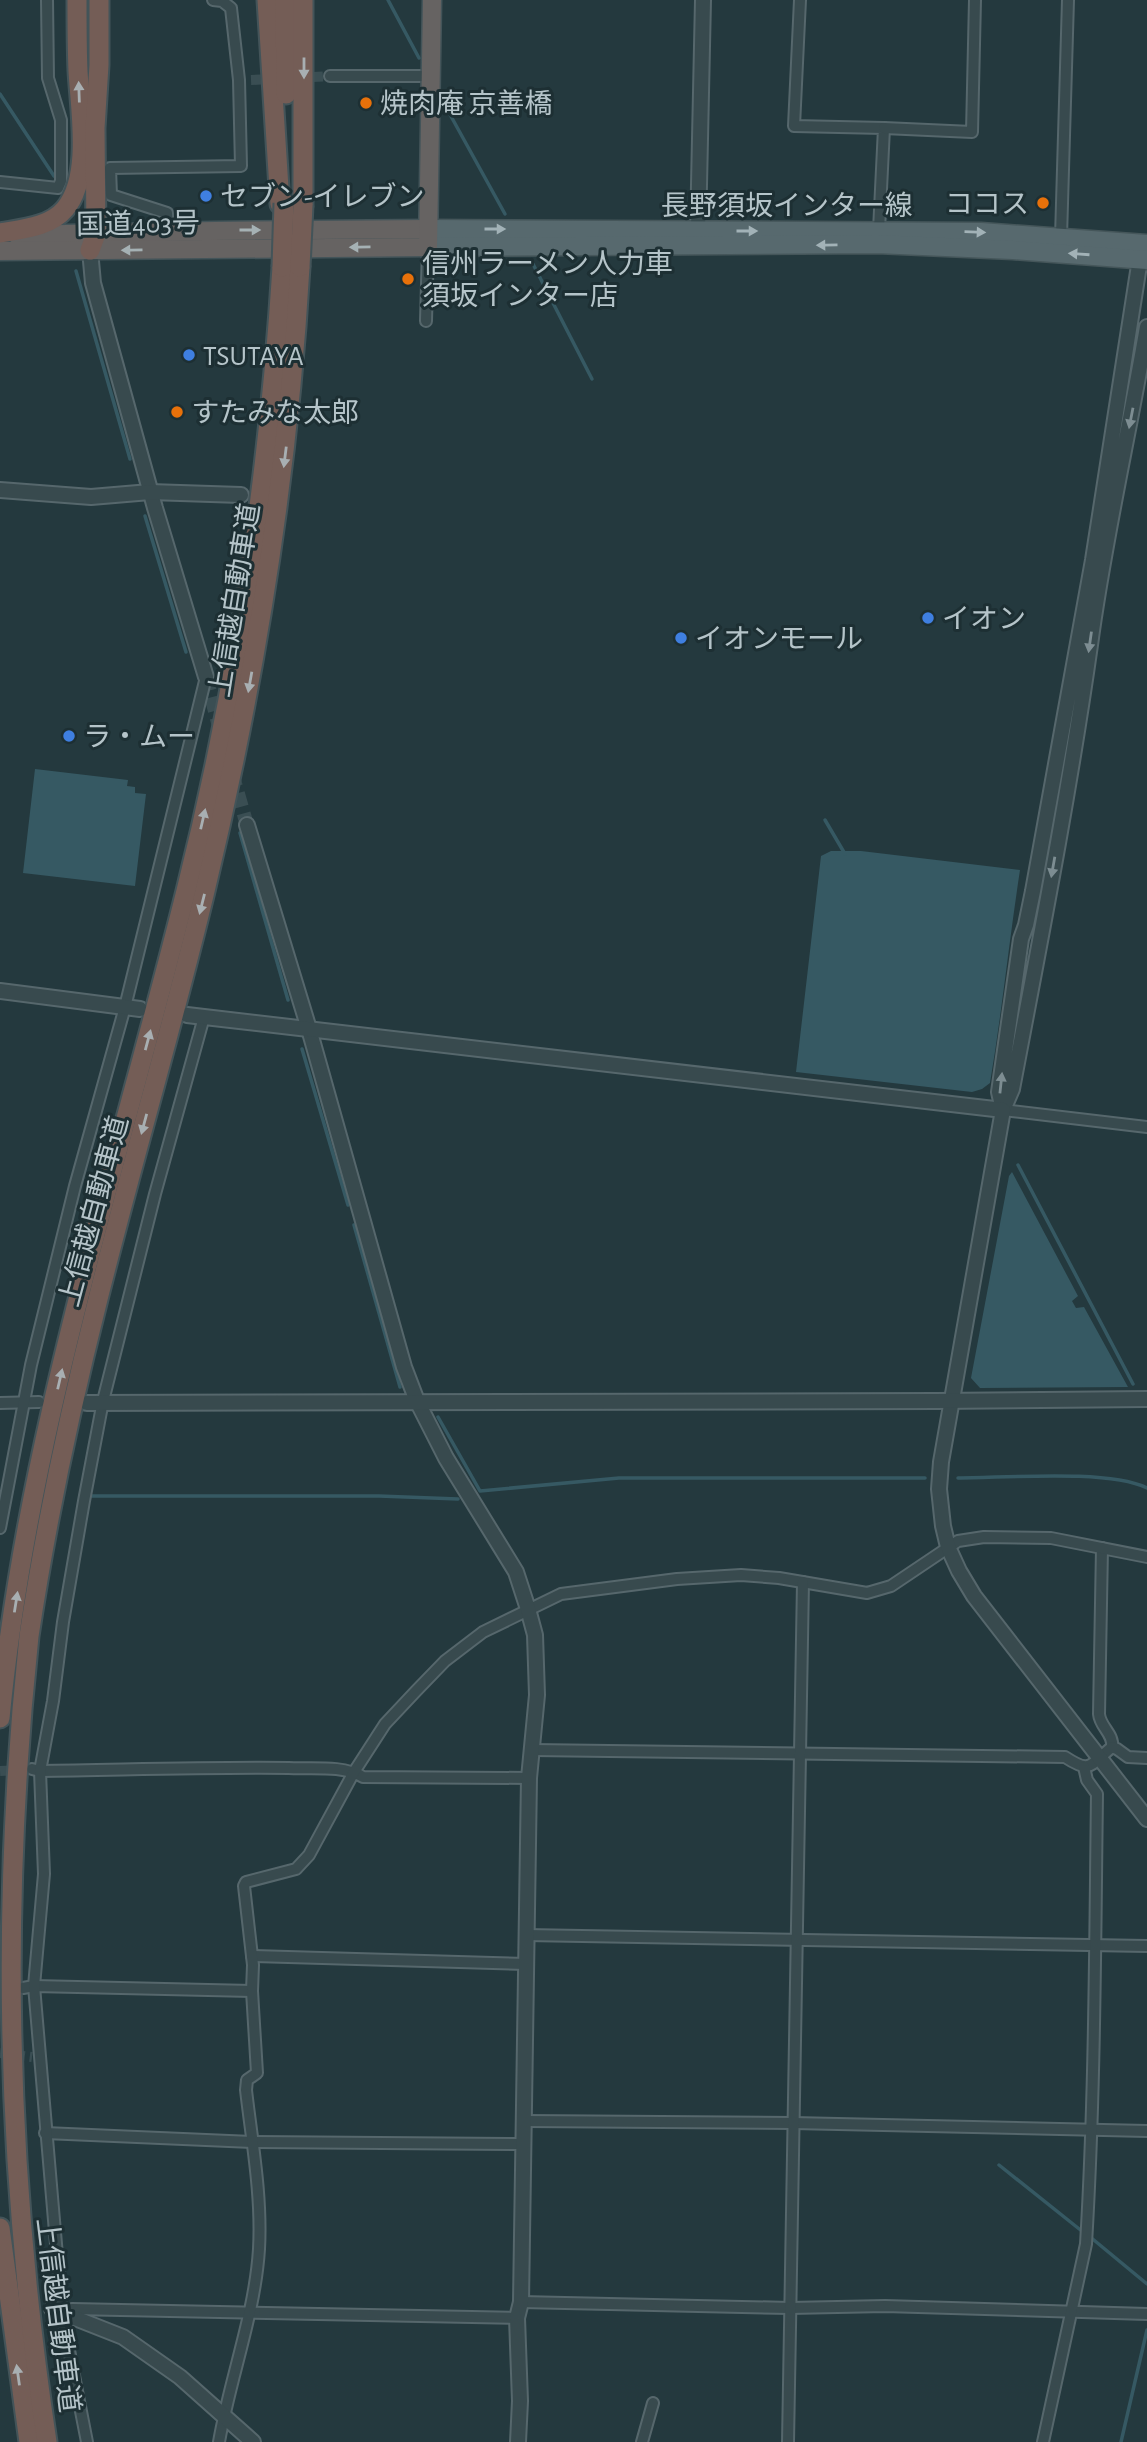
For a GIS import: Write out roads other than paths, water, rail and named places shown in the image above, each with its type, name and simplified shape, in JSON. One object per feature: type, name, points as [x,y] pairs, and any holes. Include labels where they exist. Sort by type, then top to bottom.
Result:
[{"type":"highway","points":[[77,0],[82,155],[90,239]]},
{"type":"highway","points":[[90,239],[99,65],[99,0]]},
{"type":"highway","points":[[267,0],[289,204]]},
{"type":"highway","name":"上信越自動車道","points":[[47,2442],[17,2212],[6,2039],[10,1811],[21,1698],[38,1578],[72,1406],[98,1296],[190,951],[245,709],[282,483],[292,387],[285,0]]},
{"type":"highway","name":"上信越自動車道","points":[[289,204],[303,0]]},
{"type":"highway","points":[[427,238],[432,0]]},
{"type":"highway","points":[[0,234],[47,221],[65,209],[76,188],[82,155]]},
{"type":"highway","name":"国道403号","points":[[0,251],[168,232],[427,238]]},
{"type":"highway","name":"国道403号","points":[[0,234],[90,239],[427,238]]},
{"type":"highway","name":"上信越自動車道","points":[[0,1718],[19,1581],[55,1399],[187,886],[222,734],[243,620],[263,481],[278,339],[291,267]]},
{"type":"highway","name":"上信越自動車道","points":[[0,2228],[29,2442]]},
{"type":"main road","name":"長野須坂インター線","points":[[427,238],[698,231],[981,232],[1061,237],[1145,253]]},
{"type":"main road","name":"長野須坂インター線","points":[[427,238],[877,244],[1145,253]]},
{"type":"street","points":[[0,182],[58,188],[61,181],[61,120],[48,78],[47,0]]},
{"type":"street","points":[[168,232],[167,213],[111,195],[110,168],[242,166],[245,80],[231,8],[222,1],[214,0]]},
{"type":"street","points":[[698,231],[703,0]]},
{"type":"street","points":[[800,0],[794,126],[972,132],[975,0]]},
{"type":"street","points":[[1061,237],[1068,0]]},
{"type":"street","points":[[330,76],[430,76]]},
{"type":"street","points":[[879,230],[884,128]]},
{"type":"street","points":[[426,321],[427,238]]},
{"type":"street","points":[[0,1528],[31,1365],[75,1186],[125,1007],[206,677],[150,492],[93,284],[90,239]]},
{"type":"street","points":[[1003,1110],[999,1092],[1021,939],[1033,891],[1145,253]]},
{"type":"street","points":[[1147,327],[1042,930],[1012,1089],[1003,1110],[941,1462],[939,1489],[948,1547],[974,1595],[1147,1819]]},
{"type":"street","points":[[0,490],[92,497],[150,492],[241,495]]},
{"type":"street","points":[[247,825],[309,1029],[404,1367],[417,1401],[460,1482],[516,1572],[535,1635],[537,1695],[529,1777],[521,2302],[517,2318],[520,2401],[517,2442]]},
{"type":"street","points":[[0,991],[140,1009]]},
{"type":"street","points":[[187,1015],[1147,1127]]},
{"type":"street","points":[[87,2442],[57,2311],[45,2133],[28,1987],[44,1874],[36,1770],[53,1701],[63,1622],[103,1401],[155,1194],[204,1017]]},
{"type":"street","points":[[87,1403],[1147,1399]]},
{"type":"street","points":[[0,1403],[38,1402]]},
{"type":"street","points":[[219,2442],[259,2249],[257,2192],[246,2090],[247,2080],[257,2073],[252,1956],[243,1891],[246,1882],[296,1869],[301,1865],[385,1724],[446,1661],[483,1632],[561,1594],[677,1579],[741,1575],[779,1578],[859,1593],[886,1589],[958,1541],[984,1536],[1034,1536],[1147,1556]]},
{"type":"street","points":[[532,1750],[1065,1757],[1088,1767],[1112,1747],[1113,1741],[1100,1722],[1099,1714],[1102,1548]]},
{"type":"street","points":[[788,2442],[803,1582]]},
{"type":"street","points":[[1112,1747],[1128,1757],[1147,1758]]},
{"type":"street","points":[[1043,2442],[1086,2244],[1092,2130],[1097,1794],[1087,1780],[1084,1767]]},
{"type":"street","points":[[36,1770],[263,1768],[354,1772],[363,1777],[529,1777]]},
{"type":"street","points":[[526,1935],[1147,1945]]},
{"type":"street","points":[[252,1956],[526,1964]]},
{"type":"street","points":[[28,1987],[252,1991]]},
{"type":"street","points":[[524,2121],[793,2123],[1147,2131]]},
{"type":"street","points":[[45,2133],[252,2142],[524,2144]]},
{"type":"street","points":[[521,2302],[790,2308],[885,2306],[1147,2314]]},
{"type":"street","points":[[57,2311],[72,2309],[517,2318]]},
{"type":"street","points":[[57,2311],[123,2337],[180,2377],[253,2442]]},
{"type":"street","points":[[642,2442],[653,2403]]},
{"type":"water","points":[[35,769],[128,780],[127,786],[135,787],[135,793],[146,794],[135,886],[23,873]]},
{"type":"water","points":[[831,851],[861,851],[1020,870],[990,1083],[982,1089],[972,1092],[796,1072],[821,856]]},
{"type":"water","points":[[1012,1172],[1078,1296],[1072,1301],[1076,1308],[1084,1307],[1128,1387],[980,1388],[971,1378],[1009,1176]]},
{"type":"waterway","points":[[388,0],[419,58]]},
{"type":"waterway","points":[[0,94],[54,176]]},
{"type":"waterway","points":[[442,100],[505,214]]},
{"type":"waterway","points":[[533,264],[592,379]]},
{"type":"waterway","points":[[76,271],[130,459]]},
{"type":"waterway","points":[[145,516],[186,652]]},
{"type":"waterway","points":[[825,820],[845,854]]},
{"type":"waterway","points":[[240,833],[288,1000]]},
{"type":"waterway","points":[[302,1049],[348,1205]]},
{"type":"waterway","points":[[1018,1165],[1133,1384]]},
{"type":"waterway","points":[[354,1225],[400,1387]]},
{"type":"waterway","points":[[438,1417],[480,1491],[619,1478],[925,1478]]},
{"type":"waterway","points":[[958,1478],[1082,1476],[1130,1482],[1147,1488]]},
{"type":"waterway","points":[[92,1496],[379,1496],[458,1499]]},
{"type":"waterway","points":[[999,2165],[1083,2232]]},
{"type":"waterway","points":[[1089,2236],[1147,2284]]},
{"type":"waterway","points":[[1121,2442],[1147,2330]]},
{"type":"tunnel","points":[[298,78],[330,76]]},
{"type":"tunnel","points":[[251,80],[275,79]]},
{"type":"tunnel","points":[[206,677],[220,730]]},
{"type":"tunnel","points":[[232,773],[247,825]]},
{"type":"tunnel","points":[[0,1771],[22,1770]]},
{"type":"tunnel","points":[[0,2053],[32,2057]]},
{"type":"place","name":"焼肉庵 京善橋","points":[[366,103]]},
{"type":"place","name":"セブン-イレブン","points":[[206,196]]},
{"type":"place","name":"ココス","points":[[1043,203]]},
{"type":"place","name":"信州ラーメン人力車 須坂インター店","points":[[408,279]]},
{"type":"place","name":"TSUTAYA","points":[[189,355]]},
{"type":"place","name":"すたみな太郎","points":[[177,412]]},
{"type":"place","name":"イオン","points":[[928,618]]},
{"type":"place","name":"イオンモール","points":[[681,638]]},
{"type":"place","name":"ラ・ムー","points":[[69,736]]}]
